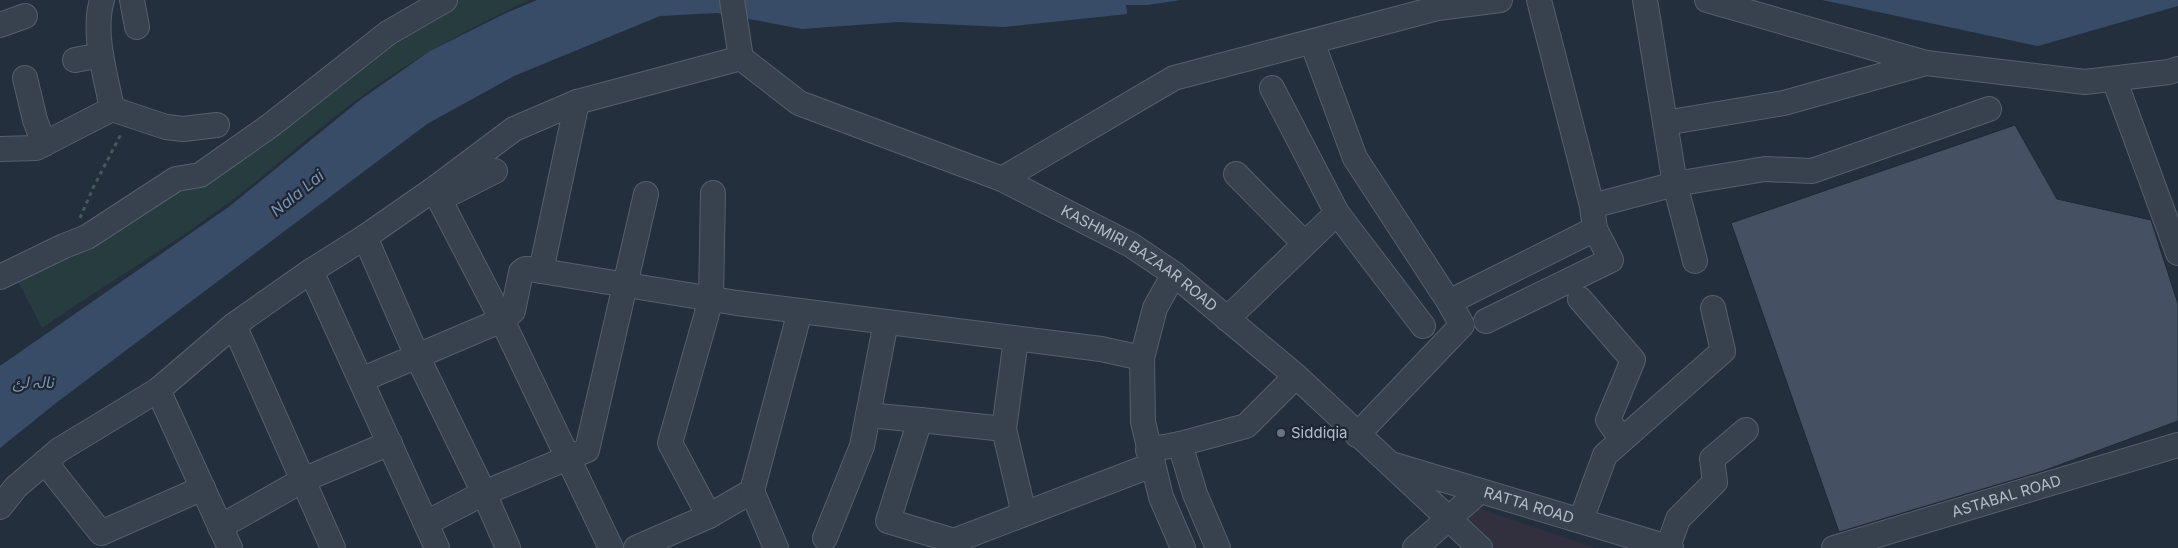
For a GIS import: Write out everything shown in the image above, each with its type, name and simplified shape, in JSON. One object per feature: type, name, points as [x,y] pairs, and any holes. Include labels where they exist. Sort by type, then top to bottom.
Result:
[{"type":"street","points":[[102,0],[101,55],[119,112]]},
{"type":"street","points":[[132,0],[137,27]]},
{"type":"street","points":[[0,277],[64,246],[81,241],[176,179],[200,175],[271,125],[388,33],[445,0]]},
{"type":"street","points":[[0,507],[16,487],[59,450],[158,390],[234,326],[311,270],[437,194],[514,129],[577,102],[741,58],[732,0]]},
{"type":"street","points":[[1002,179],[1174,78],[1438,8],[1500,0]]},
{"type":"street","points":[[1486,321],[1611,260],[1594,217],[1539,0]]},
{"type":"street","points":[[1645,0],[1675,184],[1695,261]]},
{"type":"street","points":[[1707,0],[1926,64],[2085,82],[2178,69]]},
{"type":"street","points":[[0,25],[26,16]]},
{"type":"street","points":[[1312,42],[1355,158],[1462,325],[1357,435]]},
{"type":"street","points":[[75,60],[101,55]]},
{"type":"street","name":"KASHMIRI BAZAAR ROAD","points":[[741,58],[799,103],[1002,179],[1131,246],[1174,274],[1296,376],[1480,548]]},
{"type":"street","points":[[1665,123],[1784,103],[1926,64]]},
{"type":"street","points":[[25,78],[35,120],[44,144]]},
{"type":"street","points":[[2114,79],[2178,253]]},
{"type":"street","points":[[1272,88],[1337,212],[1423,326]]},
{"type":"street","points":[[541,271],[577,102]]},
{"type":"street","points":[[1449,302],[1594,217],[1675,184],[1766,169],[1812,171],[1989,109]]},
{"type":"street","points":[[0,149],[36,148],[119,112],[166,127],[184,129],[217,125]]},
{"type":"street","points":[[437,194],[495,172]]},
{"type":"street","points":[[1236,174],[1304,243]]},
{"type":"street","points":[[709,516],[670,443],[711,299],[713,193]]},
{"type":"street","points":[[437,194],[502,320],[611,548]]},
{"type":"street","points":[[426,523],[484,493],[587,450],[646,194]]},
{"type":"street","points":[[1227,319],[1337,212]]},
{"type":"street","points":[[365,237],[417,356],[484,493],[508,548]]},
{"type":"street","points":[[361,380],[502,320],[513,311],[521,272],[529,268],[711,299],[1101,349],[1142,358]]},
{"type":"street","points":[[311,270],[437,548]]},
{"type":"street","points":[[1174,274],[1155,308],[1142,358],[1143,422],[1150,458],[1161,497],[1183,548]]},
{"type":"street","points":[[1580,300],[1633,360],[1608,420],[1622,440]]},
{"type":"street","points":[[1582,520],[1605,455],[1723,350],[1713,308]]},
{"type":"street","points":[[776,548],[752,491],[800,311]]},
{"type":"street","points":[[819,545],[862,446],[886,322]]},
{"type":"street","points":[[234,326],[333,548]]},
{"type":"street","points":[[1016,339],[1004,428],[1024,514]]},
{"type":"street","points":[[920,420],[888,521],[954,541],[1024,514],[1180,444],[1246,426],[1296,376]]},
{"type":"street","points":[[158,390],[230,548]]},
{"type":"street","points":[[868,415],[1004,428]]},
{"type":"street","points":[[1670,547],[1678,519],[1715,482],[1712,458],[1746,430]]},
{"type":"street","points":[[220,527],[303,480],[390,443]]},
{"type":"street","points":[[1180,444],[1195,494],[1218,548]]},
{"type":"street","name":"ASTABAL ROAD","points":[[1834,548],[2178,445]]},
{"type":"street","points":[[45,462],[101,532],[203,488]]},
{"type":"street","name":"RATTA ROAD","points":[[1387,463],[1670,547]]},
{"type":"street","points":[[636,548],[709,516],[752,491]]},
{"type":"street","points":[[1415,548],[1480,492]]},
{"type":"path","points":[[81,241],[80,215],[121,138],[119,112]]},
{"type":"shaded area","points":[[1478,508],[1595,548],[1494,548],[1467,523]]},
{"type":"green space","points":[[454,0],[530,0],[444,43],[383,81],[345,108],[224,206],[42,328],[16,278]]},
{"type":"water","name":"نالہ لئ","points":[[537,0],[1181,0],[1147,5],[1126,5],[1127,14],[1004,27],[898,22],[802,29],[717,13],[660,16],[514,76],[427,124],[56,403],[0,448],[0,366],[230,206],[360,100],[430,51],[506,13]]},
{"type":"water","points":[[1822,0],[2178,0],[2178,6],[2038,46]]},
{"type":"building","points":[[2015,125],[2057,199],[2151,220],[2178,304],[2178,421],[2043,471],[1839,532],[1731,223]]},
{"type":"place","name":"Siddiqia","points":[[1281,433]]},
{"type":"water label","name":"Nala Lai","points":[[297,193]]}]
